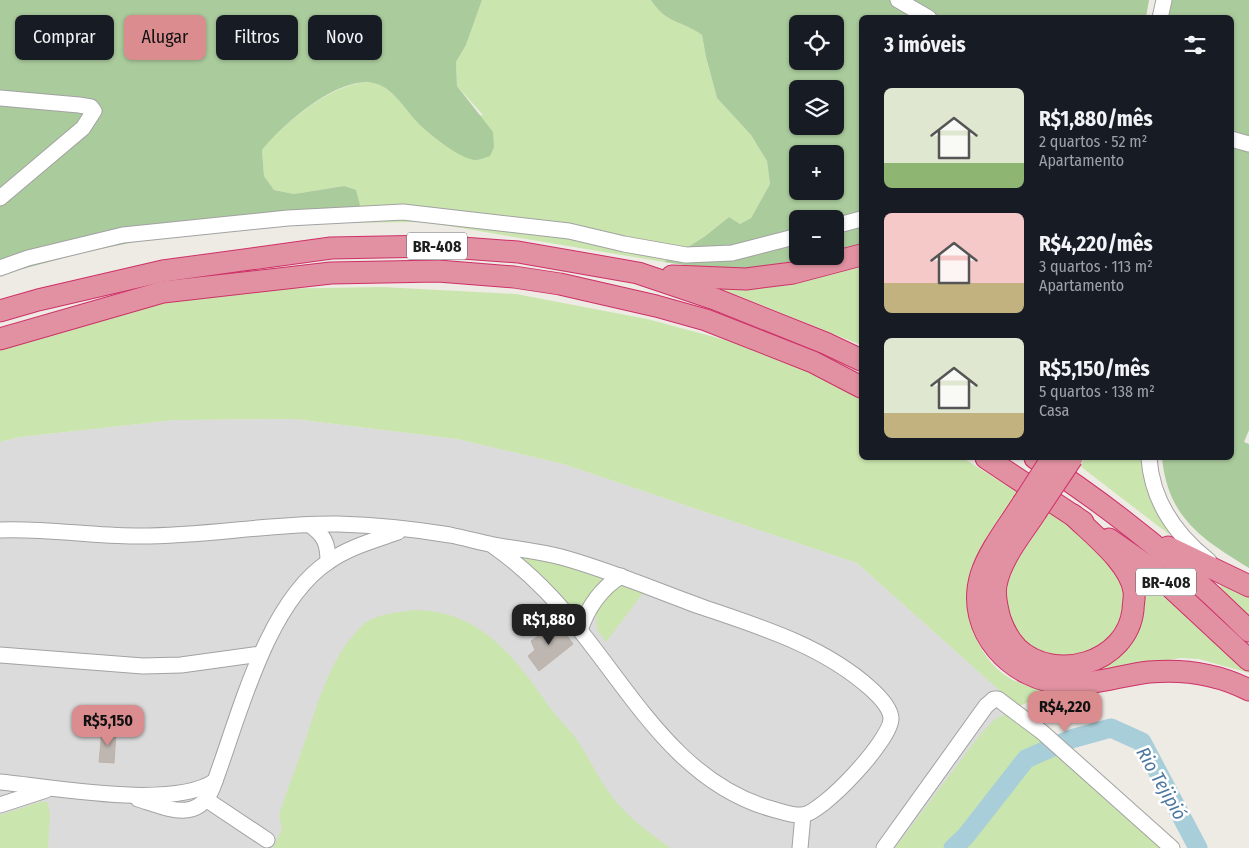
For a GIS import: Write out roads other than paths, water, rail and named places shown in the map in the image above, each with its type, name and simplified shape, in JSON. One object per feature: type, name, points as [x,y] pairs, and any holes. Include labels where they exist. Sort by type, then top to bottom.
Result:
[{"type":"highway","name":"BR-408","points":[[0,311],[38,300],[164,271],[331,248],[435,246],[500,251],[638,273],[715,299],[859,359]]},
{"type":"highway","points":[[638,273],[706,279],[746,279],[792,273],[859,256]]},
{"type":"highway","points":[[0,339],[163,292],[276,280],[427,281],[463,287],[515,289],[656,306],[706,320],[742,334],[813,362],[859,386]]},
{"type":"highway","name":"BR-408","points":[[989,460],[1149,567],[1249,660]]},
{"type":"highway","name":"BR-408","points":[[1038,460],[1086,491],[1141,534],[1220,602],[1249,631]]},
{"type":"highway","points":[[1051,460],[996,585],[996,608],[1005,632],[1018,649],[1041,662],[1068,666],[1092,662],[1105,656],[1124,638],[1132,618],[1135,591],[1125,569],[1073,515]]},
{"type":"highway","points":[[1070,460],[1029,507],[986,563],[978,592],[978,607],[984,631],[992,645],[1012,664],[1036,678],[1066,684],[1093,682],[1149,672],[1184,671],[1222,679],[1249,690]]},
{"type":"highway","points":[[1141,534],[1240,581]]},
{"type":"street","points":[[898,0],[924,15]]},
{"type":"street","points":[[1161,15],[1164,0]]},
{"type":"street","points":[[0,98],[79,105],[91,107],[94,112],[83,128],[0,198]]},
{"type":"street","points":[[1234,140],[1249,144]]},
{"type":"street","points":[[0,268],[28,258],[123,235],[288,218],[403,212],[569,231],[624,244],[686,255],[732,253],[789,238]]},
{"type":"street","points":[[844,224],[859,220]]},
{"type":"street","points":[[1149,460],[1156,492],[1168,518],[1185,539],[1240,581]]},
{"type":"street","points":[[1,534],[36,530],[137,536],[338,524],[447,534],[492,545],[555,555],[621,576],[806,646],[855,675],[874,692],[888,708],[890,725],[884,737],[858,770],[819,808],[803,815],[770,809],[740,797],[711,780],[684,759],[659,733],[580,630],[532,575],[492,545]]},
{"type":"street","points":[[310,525],[320,532],[326,540],[328,562]]},
{"type":"street","points":[[125,794],[177,811],[188,811],[207,800],[261,654],[286,606],[301,586],[328,562],[352,549],[404,530]]},
{"type":"street","points":[[580,630],[591,604],[604,589],[621,576]]},
{"type":"street","points":[[0,655],[143,666],[181,665],[261,654]]},
{"type":"street","points":[[884,848],[990,702],[998,699],[1042,732],[1172,848]]},
{"type":"street","points":[[0,782],[125,794],[187,793],[200,790],[215,781]]},
{"type":"street","points":[[0,805],[56,788]]},
{"type":"street","points":[[207,800],[267,840]]},
{"type":"street","points":[[800,848],[803,815]]},
{"type":"waterway","name":"Rio Tejipió","points":[[953,848],[965,837],[1026,759],[1071,739],[1111,728],[1142,742],[1198,848]]}]
